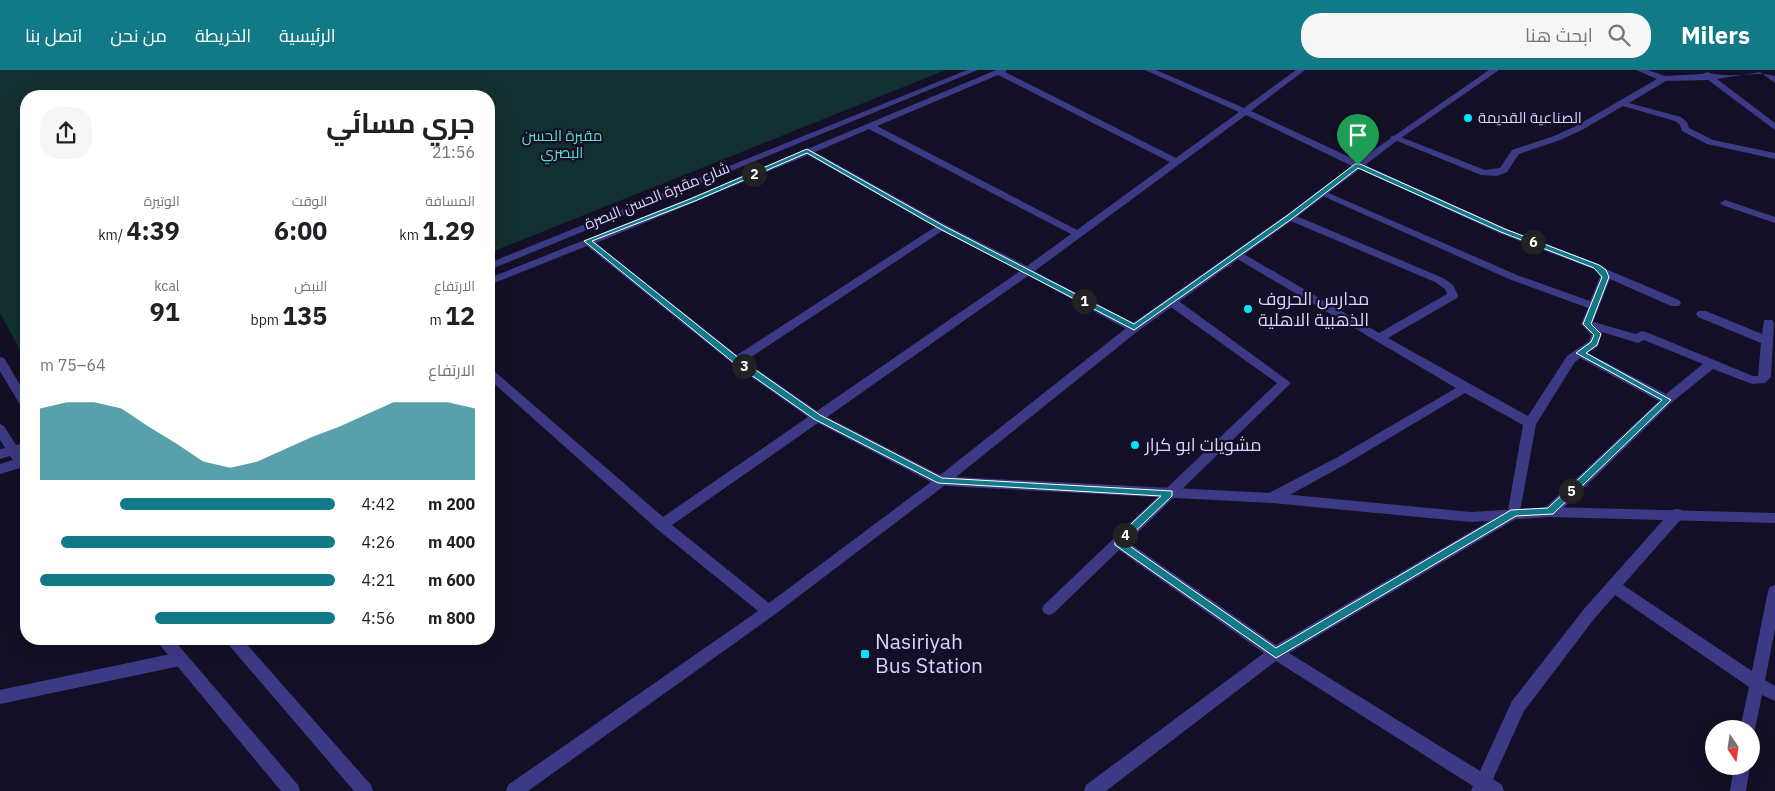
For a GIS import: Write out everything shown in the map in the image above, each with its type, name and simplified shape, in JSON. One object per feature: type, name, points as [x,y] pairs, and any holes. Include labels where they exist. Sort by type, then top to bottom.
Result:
[{"type":"street","name":"شارع مقبرة الحسن البصرة","points":[[495,265],[974,70]]},
{"type":"street","points":[[1149,70],[1245,111],[1503,231],[1597,267],[1604,272],[1675,303]]},
{"type":"street","points":[[1282,70],[1298,72]]},
{"type":"street","points":[[514,791],[770,611],[941,481],[1134,328],[1238,255],[1395,138],[1495,70]]},
{"type":"street","points":[[1640,70],[1664,79]]},
{"type":"street","points":[[1698,70],[1712,77],[1775,127]]},
{"type":"street","points":[[1395,138],[1484,173],[1497,173],[1504,170],[1515,152],[1557,138],[1579,128],[1664,79],[1712,77],[1758,70]]},
{"type":"street","points":[[1764,70],[1775,80]]},
{"type":"street","name":"شارع مقبرة الحسن البصرة","points":[[495,279],[692,200],[1000,71]]},
{"type":"street","points":[[1000,71],[1177,162]]},
{"type":"street","points":[[662,525],[1028,270],[1298,72]]},
{"type":"street","points":[[932,87],[944,94]]},
{"type":"street","points":[[1620,103],[1678,119],[1684,124],[1686,129],[1710,142],[1775,156]]},
{"type":"street","points":[[868,125],[1078,234]]},
{"type":"street","points":[[807,151],[942,227],[1028,270],[1134,328]]},
{"type":"street","points":[[678,190],[692,200]]},
{"type":"street","points":[[1321,193],[1513,277],[1594,306]]},
{"type":"street","points":[[1725,203],[1775,220]]},
{"type":"street","points":[[1290,217],[1395,260],[1439,280],[1449,287],[1453,294],[1448,298],[1379,338]]},
{"type":"street","points":[[737,361],[942,227]]},
{"type":"street","points":[[587,241],[737,361],[817,417],[941,481],[1272,498],[1471,517],[1550,512],[1775,518]]},
{"type":"street","points":[[1238,255],[1465,388],[1530,422]]},
{"type":"street","points":[[1587,324],[1605,277],[1604,272]]},
{"type":"street","points":[[1049,609],[1285,383],[1172,302]]},
{"type":"street","points":[[1702,314],[1767,341]]},
{"type":"street","points":[[1587,324],[1638,339],[1642,335],[1752,380],[1760,380],[1765,377],[1770,356],[1767,341],[1768,323]]},
{"type":"street","points":[[1092,791],[1276,653],[1514,513],[1530,422],[1571,359],[1594,343],[1598,334],[1587,324]]},
{"type":"street","points":[[1580,353],[1667,400]]},
{"type":"street","points":[[0,361],[20,395]]},
{"type":"street","points":[[1550,512],[1667,400],[1712,363]]},
{"type":"street","points":[[495,378],[662,525],[770,611]]},
{"type":"street","points":[[1272,498],[1340,461],[1465,388]]},
{"type":"street","points":[[0,428],[13,451],[20,458]]},
{"type":"street","points":[[0,454],[20,449]]},
{"type":"street","points":[[0,469],[20,464]]},
{"type":"street","points":[[1118,542],[1276,653],[1486,788],[1518,706],[1589,614],[1677,514]]},
{"type":"street","points":[[1614,587],[1775,694]]},
{"type":"street","points":[[1750,720],[1775,591]]},
{"type":"street","points":[[169,645],[292,791]]},
{"type":"street","points":[[239,645],[365,791]]},
{"type":"street","points":[[0,697],[180,658]]},
{"type":"street","points":[[1738,791],[1741,775]]},
{"type":"green space","name":"مقبرة الحسن البصري","points":[[0,70],[946,70],[495,251],[495,90],[20,90],[20,350],[0,313]]},
{"type":"place","name":"الصناعية القديمة","points":[[1468,118]]},
{"type":"place","name":"مدارس الحروف الذهبية الاهلية","points":[[1248,309]]},
{"type":"place","name":"مشويات ابو كرار","points":[[1135,445]]},
{"type":"place","name":"Nasiriyah Bus Station","points":[[865,654]]},
{"type":"route","points":[[807,151],[942,227],[1028,270],[1134,328],[1290,217],[1358,165],[1503,231],[1597,267],[1604,272],[1605,277],[1587,324],[1598,334],[1594,343],[1580,353],[1667,400],[1550,512],[1514,513],[1276,653],[1118,542],[1169,493],[941,481],[817,417],[737,361],[587,241],[692,200],[807,151]]}]
